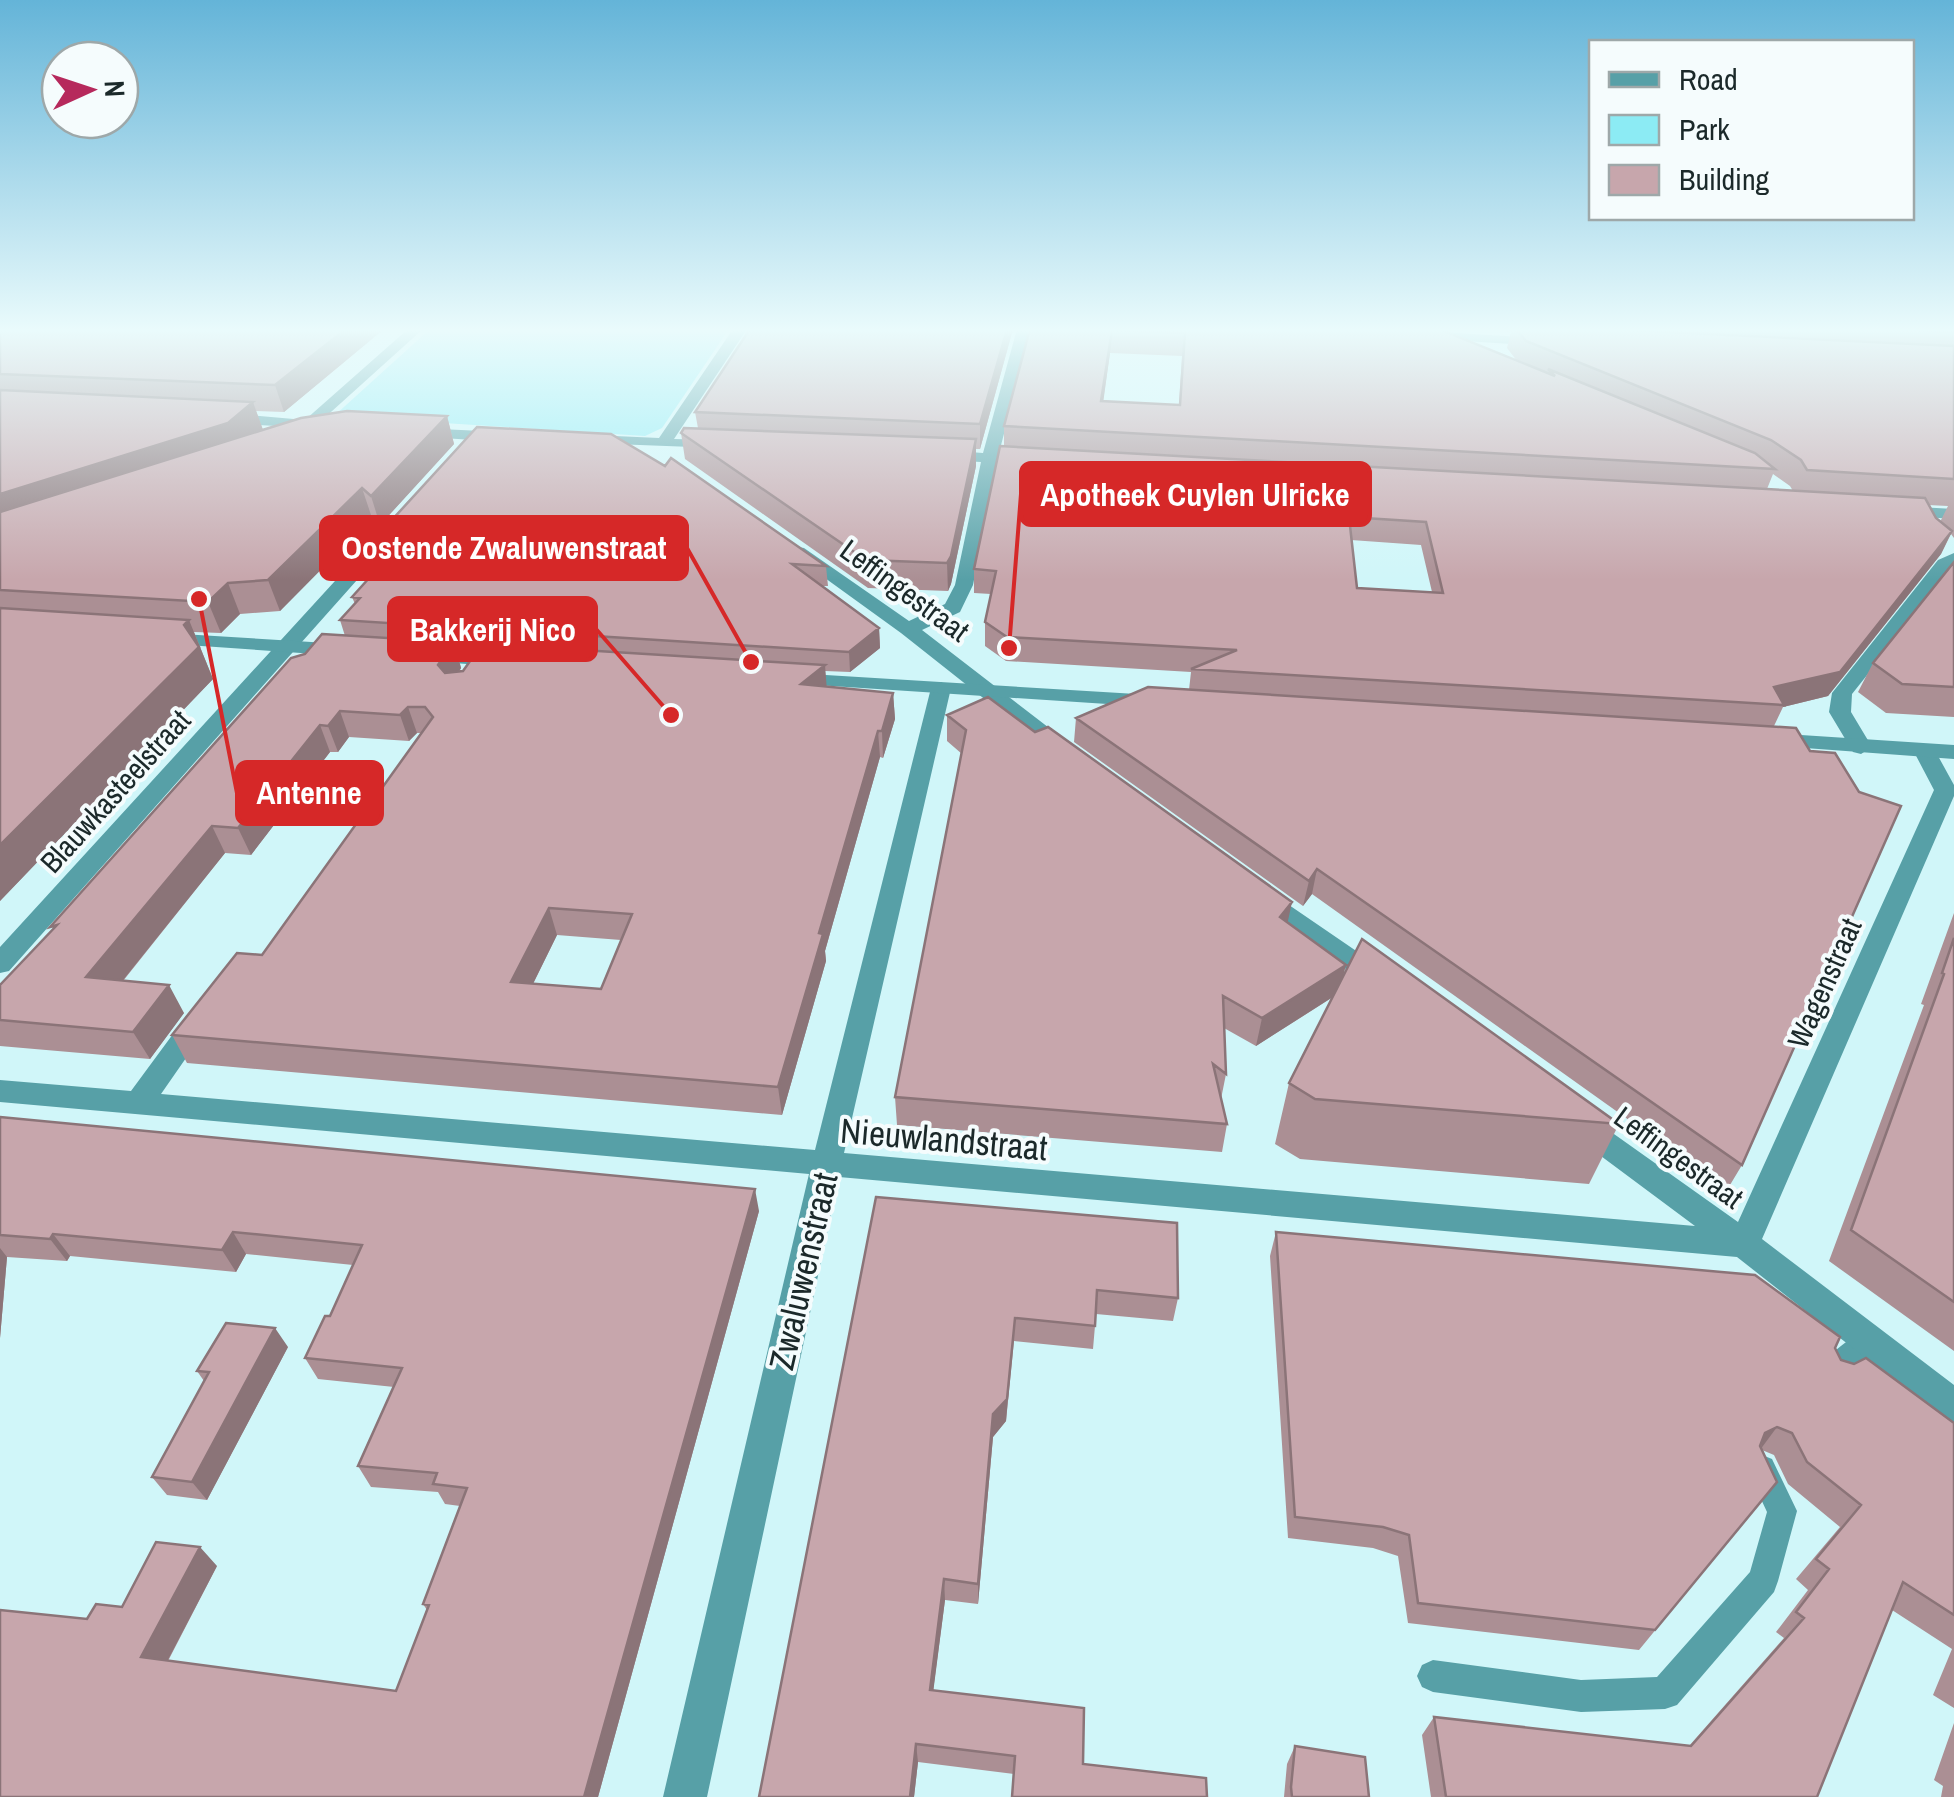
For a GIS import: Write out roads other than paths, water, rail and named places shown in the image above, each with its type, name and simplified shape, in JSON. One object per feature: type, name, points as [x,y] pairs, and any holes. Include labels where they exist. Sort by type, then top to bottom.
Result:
[{"type":"street","points":[[311,422],[321,413]]},
{"type":"street","points":[[576,439],[664,442],[726,446],[690,468],[668,460],[661,450],[664,442],[684,413]]},
{"type":"street","points":[[908,629],[953,608],[964,585],[1002,413]]},
{"type":"street","points":[[214,418],[311,422],[342,429],[297,441]]},
{"type":"street","points":[[402,432],[470,443],[524,437]]},
{"type":"street","points":[[933,455],[1048,461]]},
{"type":"street","name":"Blauwkasteelstraat","points":[[0,964],[426,492]]},
{"type":"street","points":[[1884,510],[1954,514]]},
{"type":"street","points":[[1861,747],[1840,712],[1842,693],[1944,564],[1947,547],[1923,512]]},
{"type":"street","name":"Leffingestraat","points":[[779,539],[908,629],[1078,762]]},
{"type":"street","points":[[134,637],[365,652]]},
{"type":"street","points":[[404,654],[476,668],[522,662]]},
{"type":"street","points":[[761,676],[1177,702]]},
{"type":"street","name":"Zwaluwenstraat","points":[[685,1797],[826,1167],[940,688]]},
{"type":"street","points":[[1754,739],[1954,752]]},
{"type":"street","name":"Wagenstraat","points":[[1744,1244],[1945,790],[1924,750]]},
{"type":"street","points":[[1237,876],[1396,992]]},
{"type":"street","points":[[138,1104],[213,1000]]},
{"type":"street","name":"Nieuwlandstraat","points":[[0,1091],[826,1167],[1744,1244]]},
{"type":"street","name":"Leffingestraat","points":[[1554,1106],[1744,1244],[1954,1406]]},
{"type":"lane","points":[[1834,1370],[1870,1341]]},
{"type":"lane","points":[[1433,1676],[1581,1696],[1665,1692],[1763,1581],[1782,1511],[1761,1467]]},
{"type":"place","name":"Antenne","points":[[199,599]]},
{"type":"place","name":"Apotheek Cuylen Ulricke","points":[[1009,648]]},
{"type":"place","name":"Oostende Zwaluwenstraat","points":[[751,662]]},
{"type":"place","name":"Bakkerij Nico","points":[[671,715]]}]
